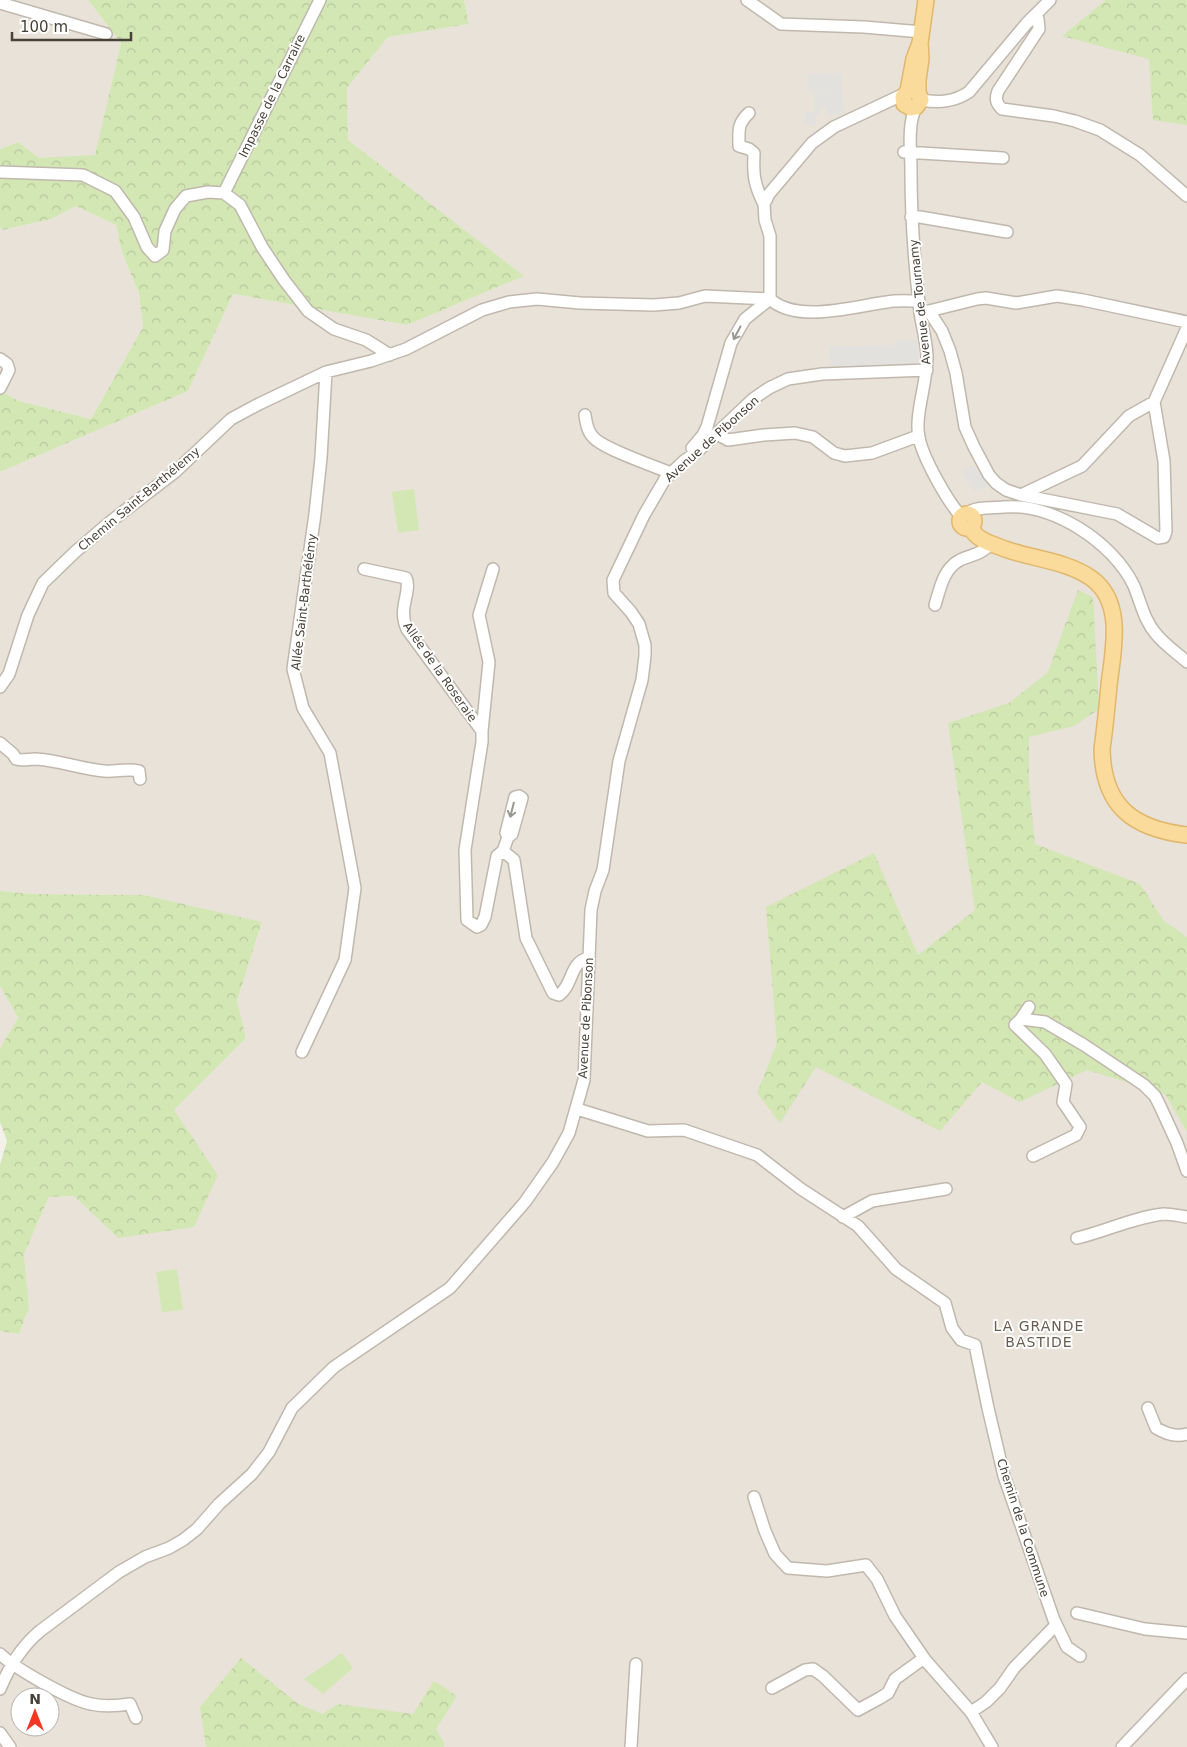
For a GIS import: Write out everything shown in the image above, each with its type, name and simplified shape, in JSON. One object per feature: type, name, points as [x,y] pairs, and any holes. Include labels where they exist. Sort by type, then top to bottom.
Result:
[{"type":"main road","name":"Avenue de Tournamy","points":[[912,99],[926,0]]},
{"type":"main road","points":[[969,520],[976,536],[991,544],[1075,569],[1092,578],[1103,589],[1109,601],[1115,635],[1102,750],[1102,767],[1106,782],[1120,807],[1144,825],[1187,835]]},
{"type":"street","name":"Impasse de la Carraire","points":[[224,193],[320,0]]},
{"type":"street","points":[[747,0],[781,24],[864,27],[921,38]]},
{"type":"street","points":[[764,204],[769,194],[812,143],[834,127],[884,103],[912,99],[950,101],[969,92],[1050,0]]},
{"type":"street","points":[[0,3],[106,34]]},
{"type":"street","points":[[1035,15],[1039,24],[1036,34],[998,91],[996,98],[998,105],[1002,109],[1054,116],[1100,130],[1140,155],[1187,196]]},
{"type":"street","name":"Avenue de Tournamy","points":[[912,99],[913,118],[907,153],[927,350],[927,370],[918,424],[918,436],[924,453],[947,496],[969,520]]},
{"type":"street","points":[[684,462],[685,454],[698,442],[707,427],[731,343],[744,319],[770,299],[770,236],[765,220],[764,204],[757,191],[753,173],[754,153],[749,149],[739,146],[739,125],[741,120],[749,114]]},
{"type":"street","points":[[907,153],[1003,158]]},
{"type":"street","points":[[0,172],[83,175],[116,191],[134,217],[147,247],[155,256],[163,250],[165,231],[175,209],[186,196],[208,192],[224,193],[240,205],[262,247],[308,311],[334,329],[366,340],[390,354]]},
{"type":"street","points":[[912,217],[1007,232]]},
{"type":"street","name":"Chemin Saint-Barthélemy","points":[[0,687],[9,674],[28,615],[43,584],[75,552],[110,522],[175,472],[231,419],[326,372],[406,349],[482,310],[509,302],[537,299],[654,306],[679,303],[705,296],[770,299],[778,306],[789,310],[829,312],[890,301],[922,308],[986,298],[1016,304],[1057,296],[1187,322]]},
{"type":"street","points":[[922,308],[942,331],[950,350],[965,427],[989,475],[996,484],[1006,490],[1021,494],[1117,514],[1158,538],[1164,537],[1166,531],[1164,462],[1154,402],[1187,328]]},
{"type":"street","points":[[0,359],[7,364],[9,370],[0,388]]},
{"type":"street","name":"Avenue de Pibonson","points":[[0,1689],[5,1676],[28,1641],[95,1588],[145,1556],[184,1540],[197,1529],[252,1474],[269,1452],[292,1408],[334,1367],[450,1288],[531,1194],[553,1162],[569,1133],[584,1080],[591,910],[595,891],[603,870],[619,762],[642,680],[645,656],[645,644],[639,624],[614,593],[613,580],[644,515],[665,479],[698,452],[753,399],[769,388],[788,379],[822,374],[927,370]]},
{"type":"street","name":"Allée Saint-Barthélémy","points":[[302,1052],[345,960],[355,888],[330,753],[303,708],[293,669],[315,514],[321,458],[326,372]]},
{"type":"street","points":[[1021,494],[1082,466],[1129,416],[1154,402]]},
{"type":"street","points":[[585,415],[587,426],[593,437],[620,452],[671,473]]},
{"type":"street","points":[[717,434],[728,440],[795,433],[813,436],[834,453],[845,456],[872,453],[918,436]]},
{"type":"street","points":[[969,520],[989,509],[1014,507],[1041,512],[1073,524],[1110,554],[1134,586],[1146,620],[1156,634],[1187,662]]},
{"type":"street","points":[[935,604],[943,577],[958,561],[984,551],[991,544]]},
{"type":"street","name":"Allée de la Roseraie","points":[[364,568],[406,578],[408,583],[402,611],[407,630],[482,731],[482,742],[465,850],[467,920],[477,927],[481,925],[484,917],[497,856],[503,851]]},
{"type":"street","points":[[482,731],[489,662],[479,615],[492,569]]},
{"type":"street","points":[[0,743],[16,759],[22,761],[34,759],[94,770],[134,770],[139,771],[140,779]]},
{"type":"street","points":[[508,837],[503,851],[514,860],[526,938],[553,993],[559,995],[564,991],[577,964],[582,960],[590,958]]},
{"type":"street","points":[[1029,1007],[1015,1025],[1045,1054],[1066,1084],[1063,1102],[1080,1127],[1076,1134],[1032,1156]]},
{"type":"street","points":[[1021,1019],[1045,1022],[1084,1045],[1144,1086],[1155,1096],[1178,1143],[1187,1171]]},
{"type":"street","name":"Chemin de la Commune","points":[[577,1109],[648,1131],[684,1130],[756,1155],[801,1189],[858,1226],[896,1269],[945,1302],[952,1328],[961,1340],[975,1345],[1004,1476],[1056,1625],[1067,1647],[1080,1656]]},
{"type":"street","points":[[843,1217],[872,1201],[946,1189]]},
{"type":"street","points":[[1078,1238],[1103,1232],[1130,1221],[1165,1214],[1187,1217]]},
{"type":"street","points":[[1148,1408],[1156,1428],[1177,1436],[1187,1434]]},
{"type":"street","points":[[754,1497],[765,1532],[775,1554],[788,1568],[827,1572],[866,1565],[877,1580],[895,1616],[924,1658],[970,1712],[992,1747]]},
{"type":"street","points":[[1077,1613],[1145,1629],[1187,1633]]},
{"type":"street","points":[[970,1712],[986,1702],[1000,1688],[1014,1668],[1056,1625]]},
{"type":"street","points":[[0,1654],[13,1664],[69,1696],[90,1704],[110,1706],[130,1704],[136,1718]]},
{"type":"street","points":[[772,1688],[799,1673],[813,1669],[823,1676],[858,1710],[888,1692],[894,1679],[924,1658]]},
{"type":"street","points":[[631,1747],[636,1664]]},
{"type":"street","points":[[1122,1747],[1187,1679]]},
{"type":"street","points":[[0,1732],[10,1747]]},
{"type":"shaded area","points":[[0,0],[88,0],[121,43],[95,156],[41,160],[18,142],[0,149]]},
{"type":"shaded area","points":[[464,0],[1187,0],[1187,1747],[0,1747],[0,1331],[19,1334],[29,1307],[24,1254],[49,1197],[74,1196],[118,1238],[218,1175],[173,1110],[246,1038],[237,1001],[262,923],[144,895],[34,894],[0,891],[0,472],[188,391],[233,294],[407,325],[523,276],[348,140],[347,88],[388,37],[469,24]]},
{"type":"shaded area","points":[[841,73],[844,114],[827,115],[826,107],[820,107],[820,114],[816,115],[816,125],[805,125],[805,113],[815,112],[814,92],[840,91],[808,91],[807,74]]},
{"type":"shaded area","points":[[76,206],[116,225],[122,252],[139,294],[143,327],[91,419],[19,401],[0,391],[0,227],[4,230],[51,219]]},
{"type":"shaded area","points":[[918,340],[918,360],[916,365],[829,366],[830,347],[895,345],[896,341]]},
{"type":"shaded area","points":[[973,465],[989,486],[974,492],[961,471]]},
{"type":"shaded area","points":[[0,986],[18,1018],[0,1048]]},
{"type":"green space","points":[[88,0],[464,0],[469,24],[388,37],[347,88],[348,140],[524,276],[407,325],[233,294],[188,391],[0,472],[0,391],[19,401],[91,419],[143,327],[139,294],[122,252],[116,225],[76,206],[51,219],[3,230],[0,227],[0,149],[18,142],[39,158],[95,155],[121,43]]},
{"type":"green space","points":[[1106,0],[1187,0],[1187,125],[1153,120],[1149,59],[1062,36]]},
{"type":"green space","points":[[414,489],[419,530],[398,533],[392,492]]},
{"type":"green space","points":[[1078,590],[1093,597],[1099,709],[1074,726],[1029,737],[1029,782],[1035,844],[1140,884],[1164,921],[1187,937],[1187,1132],[1165,1094],[1087,1070],[1020,1102],[982,1082],[940,1131],[816,1067],[780,1123],[757,1093],[777,1043],[766,907],[874,853],[918,955],[975,910],[948,723],[1009,703],[1048,672]]},
{"type":"green space","points":[[0,891],[34,894],[144,895],[262,922],[237,1001],[246,1038],[174,1110],[218,1175],[194,1227],[118,1238],[74,1196],[49,1197],[24,1254],[29,1307],[19,1334],[0,1331],[0,1165],[7,1141],[0,1122],[0,1048],[18,1018],[0,986]]},
{"type":"green space","points":[[177,1269],[183,1310],[162,1312],[156,1272]]},
{"type":"green space","points":[[342,1653],[353,1668],[323,1694],[304,1679]]},
{"type":"green space","points":[[241,1658],[297,1703],[322,1714],[338,1704],[413,1714],[434,1681],[457,1696],[436,1729],[445,1744],[443,1747],[206,1747],[200,1707]]},
{"type":"district","name":"LA GRANDE BASTIDE","points":[[1039,1334]]}]
